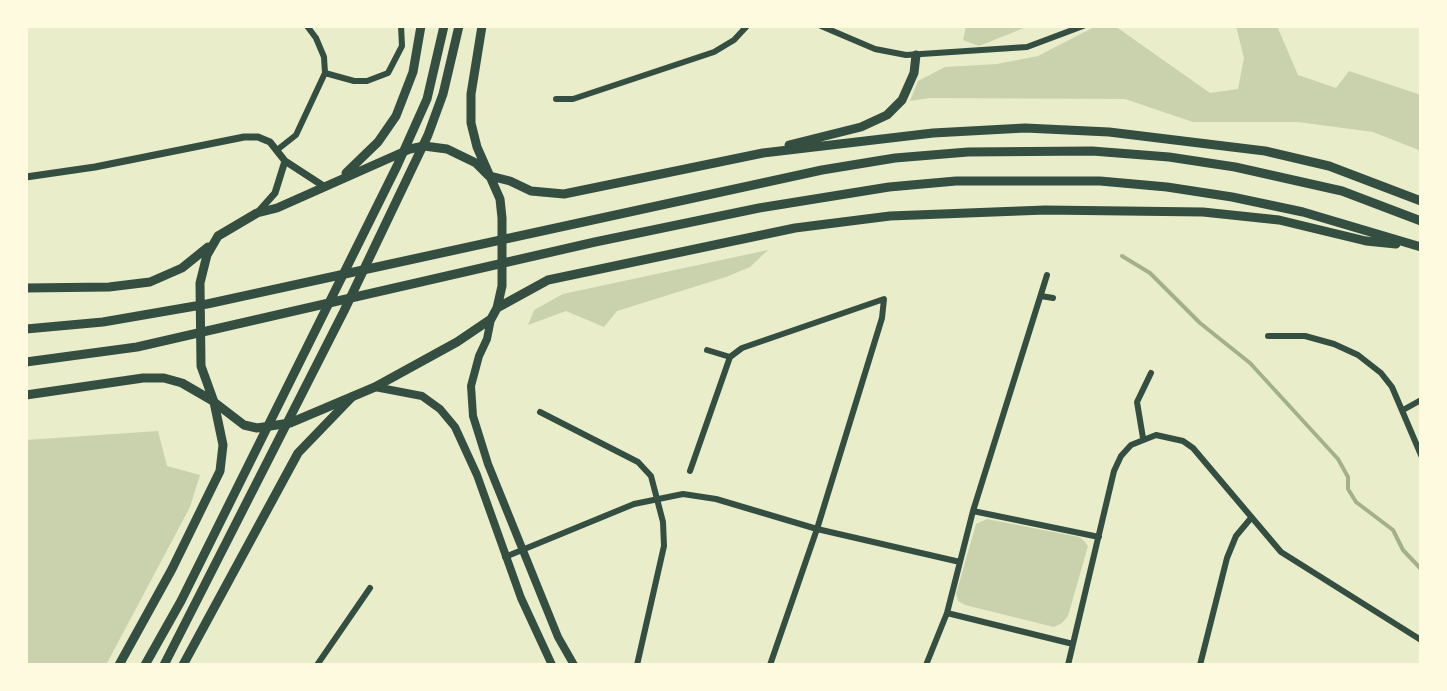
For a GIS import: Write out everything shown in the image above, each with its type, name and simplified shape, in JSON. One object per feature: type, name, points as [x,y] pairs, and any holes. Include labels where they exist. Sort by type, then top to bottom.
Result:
[{"type":"main road","points":[[337,181],[378,142],[396,116],[413,72],[421,26]]},
{"type":"main road","points":[[145,665],[181,601],[397,166],[427,99],[444,26]]},
{"type":"main road","points":[[164,665],[428,135],[443,94],[459,26]]},
{"type":"main road","points":[[482,26],[470,108],[473,136],[500,199],[502,279],[497,308],[474,372],[471,400],[484,453],[558,637],[574,665]]},
{"type":"main road","points":[[763,153],[861,127],[887,115],[902,100],[914,73],[916,55]]},
{"type":"main road","points":[[26,288],[109,287],[150,282],[182,268],[228,228],[257,213],[277,208],[396,154],[424,146],[456,152],[476,163],[490,176],[531,191],[564,194],[763,153],[933,133],[1025,128],[1109,132],[1265,151],[1329,166],[1421,201]]},
{"type":"main road","points":[[26,329],[103,322],[207,304],[822,170],[895,158],[968,152],[1092,151],[1222,165],[1342,191],[1421,221]]},
{"type":"main road","points":[[26,362],[137,347],[595,242],[759,208],[875,189],[956,181],[1100,181],[1180,189],[1303,212],[1420,246]]},
{"type":"main road","points":[[497,308],[548,280],[795,228],[890,216],[1045,210],[1203,212],[1279,220],[1366,241],[1420,246]]},
{"type":"main road","points":[[119,665],[215,485],[223,456],[214,402],[201,366],[200,283],[202,267],[212,245]]},
{"type":"main road","points":[[26,395],[143,378],[164,378],[182,383],[214,402],[234,419],[257,428],[290,423],[375,387],[457,342],[491,319]]},
{"type":"main road","points":[[375,387],[422,396],[448,418],[477,475],[528,616],[552,665]]},
{"type":"main road","points":[[183,665],[298,453],[352,397]]},
{"type":"street","points":[[277,150],[296,135],[325,73],[324,57],[307,26]]},
{"type":"street","points":[[325,73],[354,81],[367,81],[388,73],[402,46],[401,26]]},
{"type":"street","points":[[556,99],[573,99],[714,52],[734,40],[747,26]]},
{"type":"street","points":[[821,26],[875,49],[916,55],[1027,47],[1083,26]]},
{"type":"street","points":[[26,177],[95,167],[230,138],[258,137],[270,142],[285,161],[325,187]]},
{"type":"street","points":[[257,213],[275,193],[285,161]]},
{"type":"street","points":[[926,665],[947,613],[973,511],[1047,275]]},
{"type":"street","points":[[1041,296],[1053,298]]},
{"type":"street","points":[[690,471],[730,357],[742,348],[884,299],[882,318],[817,529],[770,665]]},
{"type":"street","points":[[1268,336],[1305,336],[1358,355],[1381,373],[1392,387],[1421,455]]},
{"type":"street","points":[[707,350],[730,357]]},
{"type":"street","points":[[1143,438],[1137,402],[1151,373]]},
{"type":"street","points":[[1403,410],[1421,400]]},
{"type":"street","points":[[540,412],[638,462],[651,476],[664,546],[637,665]]},
{"type":"street","points":[[1068,665],[1114,471],[1131,445],[1156,435],[1170,436],[1193,448],[1281,552],[1421,640]]},
{"type":"street","points":[[505,557],[604,515],[657,497],[683,494],[716,499],[817,529],[960,562]]},
{"type":"street","points":[[973,511],[1099,537]]},
{"type":"street","points":[[1200,665],[1227,558],[1236,536],[1251,518]]},
{"type":"street","points":[[317,665],[370,588]]},
{"type":"street","points":[[947,613],[1073,644]]},
{"type":"green space","points":[[966,26],[1029,26],[979,46],[963,40]]},
{"type":"green space","points":[[1096,26],[1115,26],[1210,93],[1238,89],[1244,58],[1236,26],[1277,26],[1298,75],[1336,88],[1349,71],[1421,95],[1421,151],[1373,132],[1298,122],[1193,122],[1125,99],[930,98],[910,101],[918,81],[945,67],[997,64],[1038,56]]},
{"type":"green space","points":[[768,250],[750,267],[726,277],[617,311],[604,327],[566,311],[528,325],[534,310],[563,294]]},
{"type":"green space","points":[[158,431],[167,466],[200,475],[190,507],[106,665],[26,665],[26,440]]},
{"type":"green space","points":[[987,519],[1079,537],[1088,546],[1068,616],[1062,623],[1054,627],[958,601],[956,594],[976,524]]},
{"type":"waterway","points":[[1122,256],[1150,273],[1200,323],[1250,363],[1338,459],[1356,502],[1393,530],[1403,550],[1421,569]]}]
